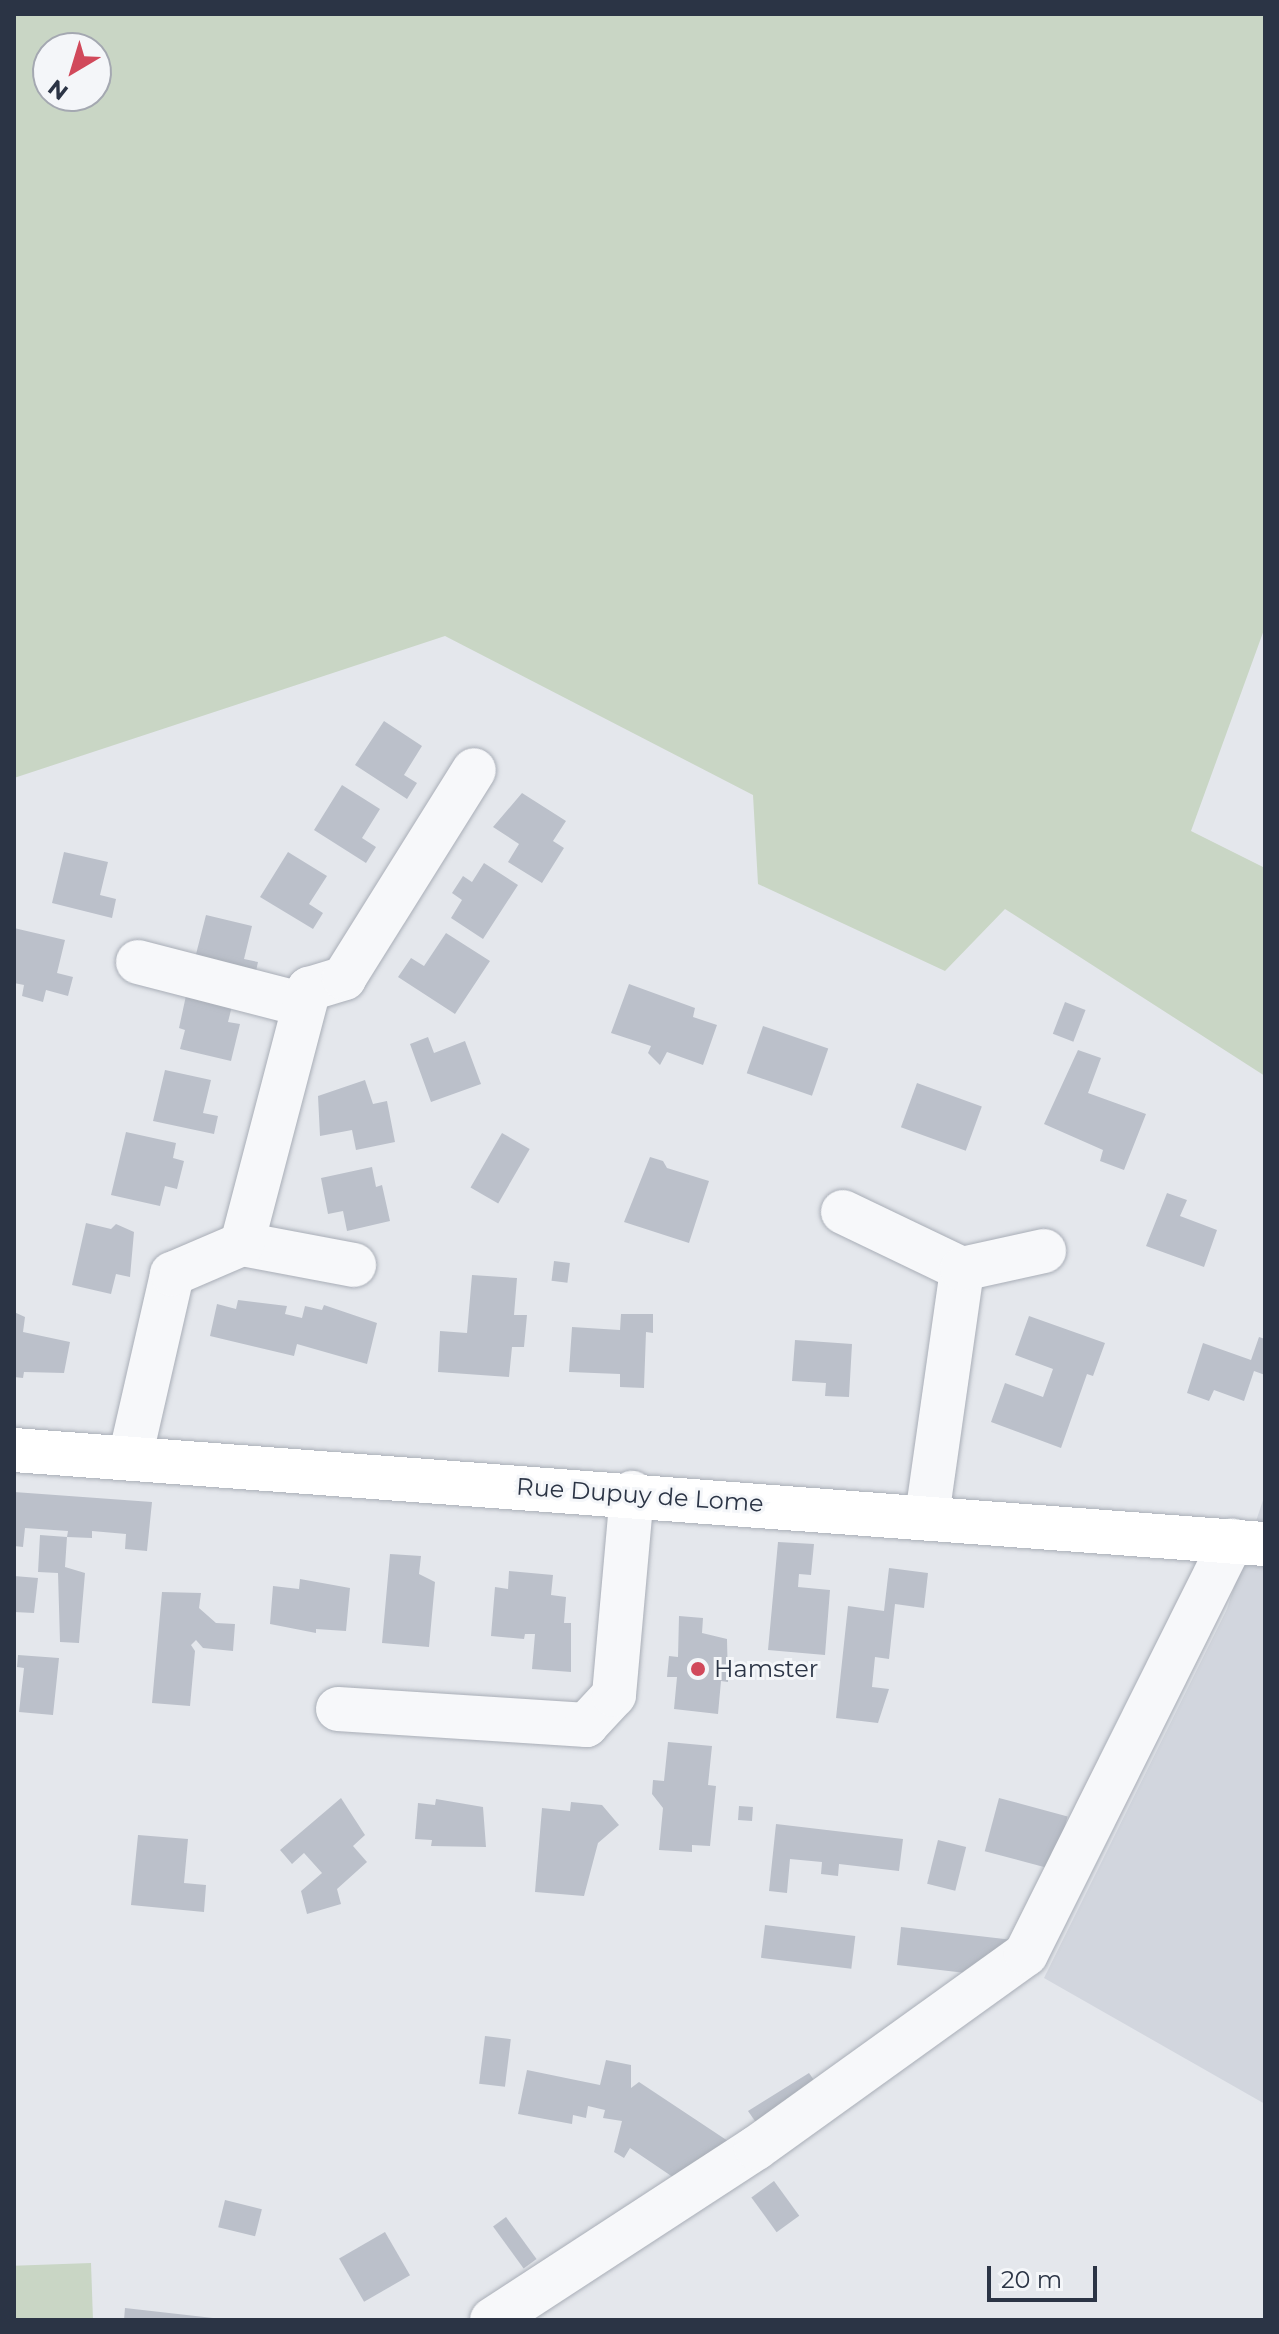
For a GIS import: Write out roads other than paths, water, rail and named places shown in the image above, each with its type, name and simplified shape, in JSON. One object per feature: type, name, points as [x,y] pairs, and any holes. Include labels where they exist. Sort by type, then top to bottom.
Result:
[{"type":"street","points":[[242,1244],[309,989],[344,978],[474,770]]},
{"type":"street","points":[[138,962],[304,1005]]},
{"type":"street","points":[[843,1212],[962,1269],[1044,1251]]},
{"type":"street","points":[[130,1458],[172,1274],[242,1244],[354,1265]]},
{"type":"street","points":[[927,1516],[962,1269]]},
{"type":"street","name":"Rue Dupuy de Lome","points":[[14,1450],[632,1493],[1248,1542]]},
{"type":"street","points":[[338,1709],[586,1725],[614,1695],[632,1493]]},
{"type":"street","points":[[492,2320],[756,2148],[1026,1954],[1248,1542]]},
{"type":"place","name":"Hamster","points":[[698,1669]]}]
